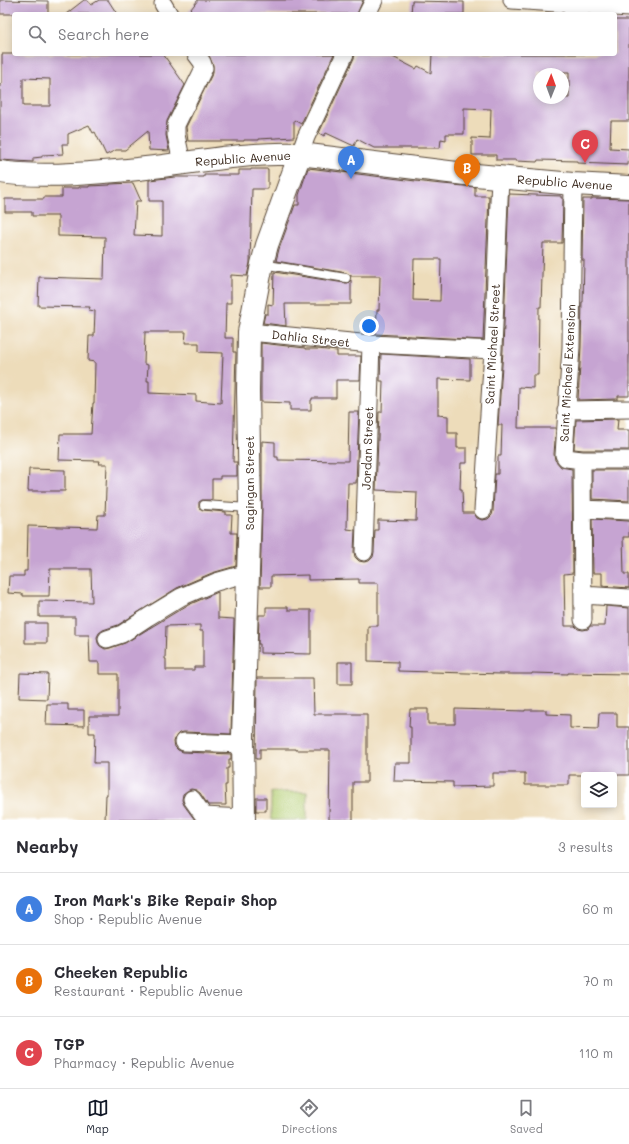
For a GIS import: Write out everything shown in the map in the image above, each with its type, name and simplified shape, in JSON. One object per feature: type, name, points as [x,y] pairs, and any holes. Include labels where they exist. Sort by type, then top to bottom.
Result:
[{"type":"main road","name":"Republic Avenue","points":[[0,172],[19,175],[55,175],[143,169],[220,158],[281,153],[465,174],[573,184],[629,187]]},
{"type":"main road","name":"Sagingan Street","points":[[244,819],[243,744],[250,508],[248,391],[249,332],[267,245],[300,154]]},
{"type":"street","points":[[368,12],[374,0]]},
{"type":"street","points":[[512,0],[629,8]]},
{"type":"street","points":[[182,163],[176,134],[176,125],[204,68],[198,56]]},
{"type":"street","points":[[300,154],[306,136],[345,56]]},
{"type":"street","name":"Saint Michael Street","points":[[483,510],[493,350],[500,177]]},
{"type":"street","name":"Saint Michael Extension","points":[[573,184],[571,347],[564,456],[566,458],[582,460]]},
{"type":"street","name":"Dahlia Street","points":[[249,332],[371,344],[493,350]]},
{"type":"street","name":"Jordan Street","points":[[364,552],[371,344]]},
{"type":"street","points":[[566,410],[629,409]]},
{"type":"street","points":[[582,620],[582,460],[629,460]]},
{"type":"street","points":[[583,510],[629,511]]},
{"type":"street","points":[[107,639],[122,634],[182,597],[216,582],[248,573]]},
{"type":"street","points":[[583,595],[629,598]]},
{"type":"street","points":[[184,742],[243,744]]},
{"type":"street","points":[[192,799],[204,816],[244,819]]},
{"type":"lane","points":[[262,264],[346,278]]},
{"type":"lane","points":[[204,505],[250,508]]},
{"type":"green space","points":[[271,792],[307,792],[307,820],[271,820]]},
{"type":"building","points":[[0,0],[48,1],[48,12],[12,12],[12,14],[0,14]]},
{"type":"building","points":[[84,0],[87,0],[91,5],[99,0],[108,0],[116,12],[69,12]]},
{"type":"building","points":[[198,0],[363,0],[358,12],[189,12]]},
{"type":"building","points":[[412,1],[464,2],[464,12],[411,12]]},
{"type":"building","points":[[617,20],[629,20],[629,121],[611,121],[610,148],[629,149],[628,165],[577,163],[577,161],[538,160],[537,162],[496,160],[496,155],[472,155],[472,138],[490,139],[491,109],[464,108],[464,134],[446,134],[446,140],[441,139],[440,148],[374,148],[357,139],[354,146],[326,133],[324,136],[319,133],[354,56],[391,56],[416,69],[418,66],[431,73],[432,56],[617,56]]},
{"type":"building","points":[[2,54],[12,54],[12,56],[164,56],[185,85],[167,121],[166,135],[169,151],[149,150],[148,131],[125,150],[116,150],[106,155],[95,132],[93,133],[89,125],[68,134],[68,144],[62,144],[63,154],[42,155],[42,157],[33,158],[33,162],[0,160],[0,84],[2,84]],"holes":[[[23,78],[50,79],[50,106],[23,106]]]},
{"type":"building","points":[[209,56],[333,56],[301,124],[294,120],[294,137],[244,141],[188,141],[186,127],[213,72],[213,65]]},
{"type":"building","points":[[308,168],[475,187],[475,196],[489,196],[483,340],[376,334],[377,310],[379,310],[380,276],[351,276],[347,273],[276,261],[295,205],[299,205],[299,195]],"holes":[[[414,259],[441,259],[440,301],[413,300]]]},
{"type":"building","points":[[268,169],[268,189],[252,189],[250,263],[247,276],[231,275],[231,303],[226,303],[225,338],[233,338],[233,352],[236,352],[233,462],[237,462],[237,476],[220,476],[220,479],[212,479],[212,500],[202,500],[199,502],[199,508],[203,510],[226,512],[226,515],[232,515],[231,533],[237,533],[236,566],[212,573],[177,588],[118,625],[103,630],[97,637],[100,646],[105,649],[125,643],[186,606],[218,592],[218,618],[234,619],[231,734],[184,732],[179,733],[176,736],[174,742],[175,747],[183,752],[231,754],[231,759],[229,759],[229,768],[227,768],[227,785],[225,785],[226,805],[208,805],[200,793],[191,789],[183,794],[182,800],[195,820],[105,820],[107,763],[94,763],[95,733],[89,733],[89,716],[118,716],[118,674],[99,674],[99,662],[90,662],[89,635],[75,635],[75,617],[39,617],[39,601],[92,602],[91,569],[50,569],[49,596],[23,596],[23,594],[8,593],[9,576],[24,576],[24,571],[27,571],[28,526],[97,528],[98,515],[105,515],[107,464],[99,464],[100,461],[59,460],[60,434],[91,434],[94,403],[95,362],[88,361],[89,336],[94,336],[95,311],[89,310],[90,307],[38,306],[39,277],[104,279],[105,237],[58,236],[58,216],[32,216],[32,212],[5,212],[5,199],[44,199],[44,197],[62,197],[62,188],[133,183],[141,201],[136,201],[134,235],[162,236],[162,201],[149,201],[149,180],[175,177],[204,177],[204,175],[239,175],[239,170]],"holes":[[[145,332],[186,332],[185,343],[199,343],[199,352],[223,353],[221,403],[196,401],[196,395],[149,393],[149,381],[147,381],[148,365],[144,364]],[[200,625],[200,631],[203,631],[203,667],[194,667],[194,670],[166,670],[166,626]]]},
{"type":"building","points":[[509,194],[561,196],[561,198],[563,198],[562,243],[543,243],[541,307],[539,307],[538,375],[533,375],[533,388],[519,387],[518,428],[556,428],[555,460],[561,467],[572,469],[573,573],[564,574],[565,626],[575,626],[578,629],[583,630],[588,629],[590,626],[605,626],[606,606],[629,608],[629,674],[502,674],[398,671],[398,662],[368,661],[368,626],[378,626],[378,583],[359,583],[359,579],[308,580],[308,575],[271,576],[271,587],[260,587],[262,441],[275,442],[275,457],[278,457],[278,460],[348,461],[349,412],[359,412],[356,483],[348,483],[347,529],[355,530],[355,557],[359,561],[364,562],[369,561],[373,557],[375,530],[378,530],[378,520],[416,521],[417,492],[376,490],[379,412],[382,412],[383,381],[380,381],[381,354],[470,359],[470,380],[438,379],[438,415],[448,416],[448,433],[457,433],[457,448],[467,448],[467,463],[461,463],[460,489],[462,489],[463,513],[474,513],[477,518],[482,520],[488,519],[492,515],[495,474],[498,474],[498,456],[501,456],[502,425],[498,425],[503,350]]},
{"type":"building","points":[[583,199],[629,199],[629,396],[618,396],[618,399],[578,400],[583,302]]},
{"type":"building","points":[[274,272],[345,283],[348,283],[351,280],[351,304],[285,304],[286,326],[263,323],[265,314],[268,314],[268,304],[273,305]]},
{"type":"building","points":[[261,343],[305,349],[337,351],[337,356],[361,356],[360,380],[336,380],[336,398],[312,398],[311,410],[290,410],[290,403],[261,402]]},
{"type":"building","points":[[618,419],[617,430],[629,430],[629,450],[574,449],[576,420]]},
{"type":"building","points":[[29,469],[65,470],[65,491],[28,491]]},
{"type":"building","points":[[592,470],[629,470],[629,501],[592,499]]},
{"type":"building","points":[[592,519],[629,521],[629,537],[623,537],[624,574],[629,574],[629,588],[602,586],[602,573],[593,573]]},
{"type":"building","points":[[266,607],[288,607],[288,610],[311,610],[311,654],[260,653],[260,644],[258,644],[259,615],[266,615]]},
{"type":"building","points":[[25,623],[47,623],[47,643],[25,643]]},
{"type":"building","points":[[338,662],[352,662],[352,684],[338,684]]},
{"type":"building","points":[[20,673],[48,674],[47,699],[19,698]]},
{"type":"building","points":[[257,678],[313,678],[314,714],[367,714],[367,782],[353,782],[353,820],[329,820],[330,750],[260,749],[260,759],[256,759]]},
{"type":"building","points":[[47,704],[68,704],[68,710],[84,710],[84,726],[46,725]]},
{"type":"building","points":[[410,709],[428,709],[428,724],[455,724],[455,709],[525,711],[546,710],[546,714],[570,715],[570,728],[598,729],[599,713],[617,713],[617,727],[629,727],[629,775],[617,775],[617,772],[581,772],[581,775],[569,775],[569,785],[525,785],[525,773],[493,773],[493,786],[453,787],[453,782],[394,781],[395,763],[411,763],[411,727],[409,727]]},
{"type":"building","points":[[256,798],[266,798],[266,811],[256,811]]},
{"type":"place","name":"TGP","points":[[585,163]]},
{"type":"place","name":"Iron Mark's Bike Repair Shop","points":[[351,179]]},
{"type":"place","name":"Cheeken Republic","points":[[467,187]]}]
